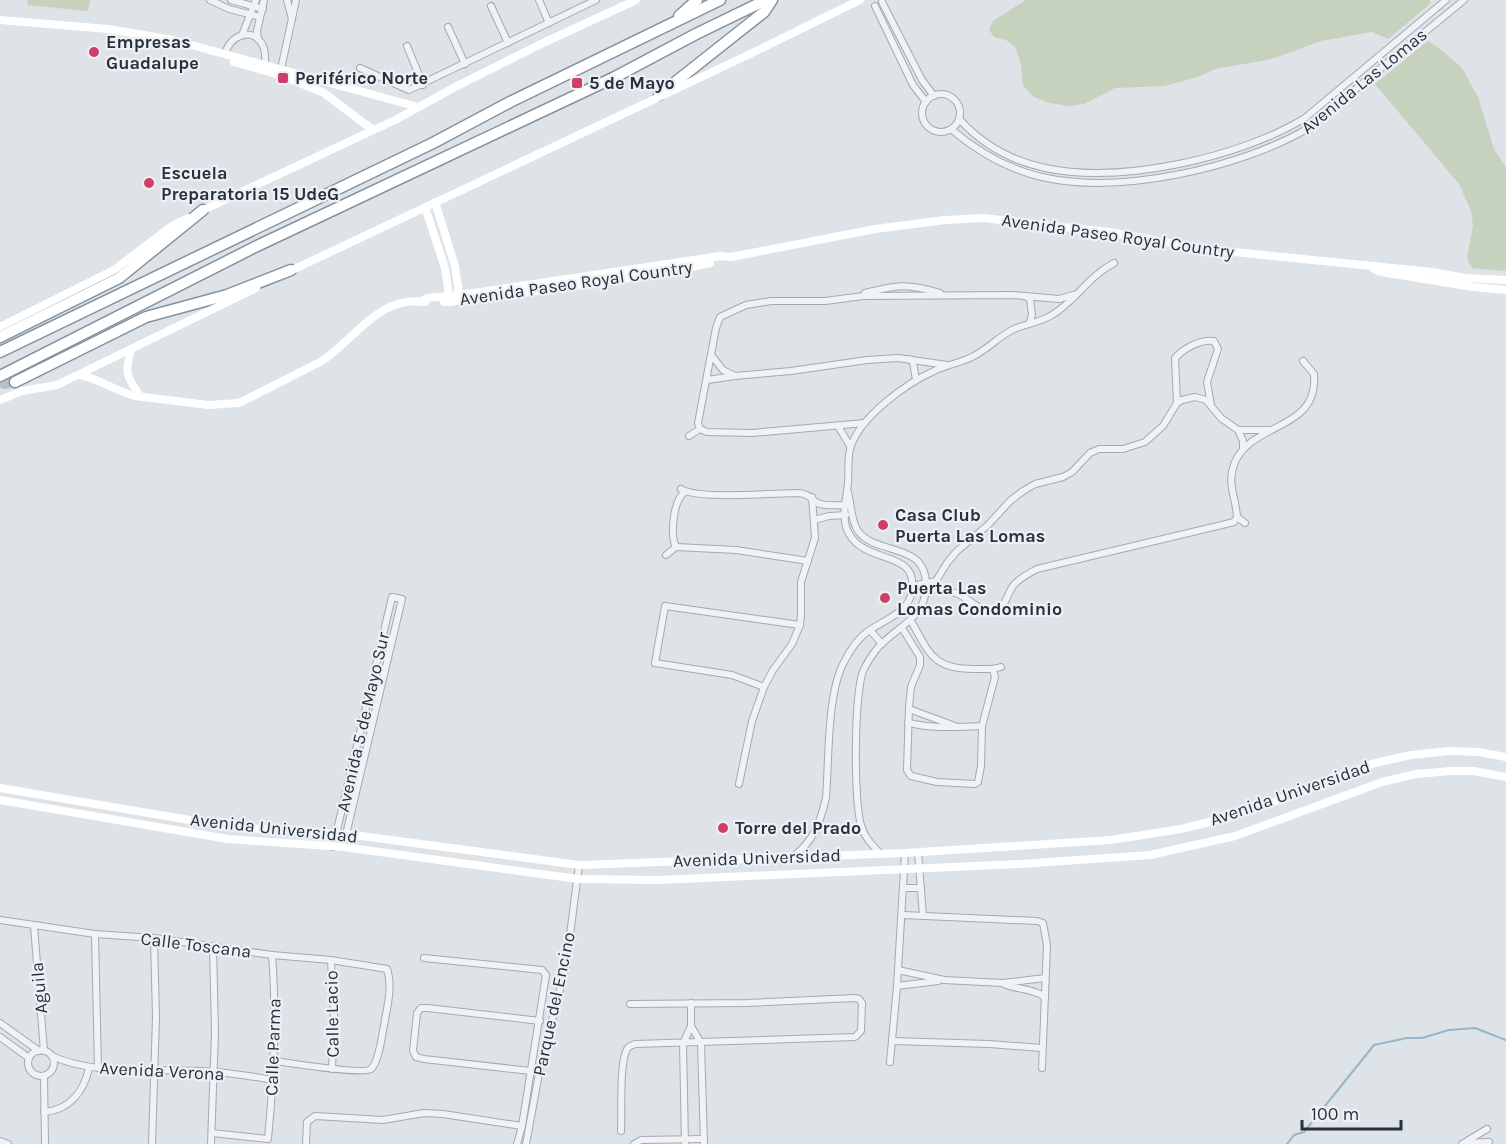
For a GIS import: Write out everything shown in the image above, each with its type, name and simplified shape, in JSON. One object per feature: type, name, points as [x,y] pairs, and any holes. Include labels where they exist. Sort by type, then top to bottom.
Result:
[{"type":"highway","points":[[671,24],[697,0]]},
{"type":"highway","points":[[0,352],[433,143],[510,102],[720,0]]},
{"type":"highway","points":[[0,376],[257,246],[615,77],[766,0]]},
{"type":"highway","points":[[659,95],[764,12],[772,0]]},
{"type":"highway","points":[[0,337],[119,278],[203,210]]},
{"type":"highway","points":[[15,382],[146,317],[227,295],[291,270]]},
{"type":"main road","points":[[0,327],[114,270],[172,226],[203,210],[373,130],[543,43],[636,0]]},
{"type":"main road","points":[[0,400],[22,392],[57,385],[80,375],[291,270],[860,0]]},
{"type":"main road","points":[[0,20],[108,29],[173,40],[418,107]]},
{"type":"main road","points":[[91,29],[176,46],[283,76],[324,93],[373,130]]},
{"type":"main road","points":[[435,202],[455,266],[460,298]]},
{"type":"main road","points":[[425,207],[445,268],[450,299]]},
{"type":"main road","name":"Avenida Paseo Royal Country","points":[[80,375],[100,380],[127,394],[208,405],[239,402],[322,361],[356,329],[382,312],[400,304],[460,298],[679,267],[875,229],[945,220],[983,218],[1119,234],[1204,249],[1432,272],[1466,278],[1506,280]]},
{"type":"main road","points":[[445,268],[455,266]]},
{"type":"main road","points":[[1368,267],[1392,274],[1506,290]]},
{"type":"main road","points":[[131,349],[128,377],[132,387],[141,396]]},
{"type":"main road","name":"Avenida Universidad","points":[[0,788],[231,827],[341,834],[579,865],[905,853],[1148,835],[1230,817],[1375,763],[1412,755],[1449,751],[1478,752],[1506,758]]},
{"type":"main road","name":"Avenida Universidad","points":[[0,800],[228,839],[343,848],[578,879],[669,879],[905,870],[1150,855],[1235,836],[1382,782],[1416,774],[1474,771],[1506,777]]},
{"type":"street","points":[[211,0],[254,3],[262,9]]},
{"type":"street","points":[[211,0],[229,9],[260,17]]},
{"type":"street","points":[[258,39],[257,31],[264,0]]},
{"type":"street","points":[[287,0],[292,19]]},
{"type":"street","points":[[281,69],[296,0]]},
{"type":"street","points":[[539,0],[549,23]]},
{"type":"street","points":[[360,68],[410,90],[596,0]]},
{"type":"street","name":"Avenida Las Lomas","points":[[959,120],[970,132],[1002,152],[1044,168],[1071,171],[1126,171],[1190,161],[1260,141],[1305,118],[1446,0]]},
{"type":"street","name":"Avenida Las Lomas","points":[[951,129],[978,151],[997,162],[1044,178],[1071,181],[1125,181],[1204,168],[1258,152],[1287,141],[1307,129],[1464,0]]},
{"type":"street","points":[[882,2],[922,80],[934,96]]},
{"type":"street","points":[[242,35],[254,3]]},
{"type":"street","points":[[490,6],[508,43]]},
{"type":"street","points":[[875,6],[913,85],[926,102]]},
{"type":"street","points":[[448,27],[465,64]]},
{"type":"street","points":[[225,54],[232,40],[242,35],[253,36],[264,48],[265,65]]},
{"type":"street","points":[[407,46],[423,85]]},
{"type":"street","points":[[944,94],[954,99],[960,109],[959,120],[951,129],[936,131],[927,124],[923,113],[926,102],[934,96],[944,94]]},
{"type":"street","points":[[794,856],[806,846],[817,831],[822,815],[826,798],[833,697],[842,665],[855,643],[906,606],[912,588],[909,574],[900,562],[862,549],[846,526],[844,515],[847,504],[850,446],[865,423],[894,395],[916,380],[979,354],[1012,330],[1049,317],[1077,294],[1095,275],[1114,263]]},
{"type":"street","points":[[865,423],[752,434],[707,432],[700,429],[698,423],[720,317],[730,311],[756,303],[825,301],[899,285],[925,288],[946,295]]},
{"type":"street","points":[[846,297],[1012,295],[1059,299],[1077,294]]},
{"type":"street","points":[[1025,296],[1030,299],[1032,306],[1030,322]]},
{"type":"street","points":[[912,588],[926,586],[936,581],[946,563],[956,552],[1023,491],[1035,484],[1064,477],[1090,453],[1099,449],[1123,449],[1145,442],[1163,426],[1177,403],[1175,358],[1186,348],[1206,340],[1214,341],[1218,349],[1207,382],[1211,405]]},
{"type":"street","points":[[712,356],[723,370],[735,376]]},
{"type":"street","points":[[707,380],[791,371],[849,361],[909,359],[950,365]]},
{"type":"street","points":[[909,359],[913,362],[916,380]]},
{"type":"street","points":[[1245,523],[1237,517],[1231,489],[1234,464],[1243,448],[1253,440],[1290,421],[1309,402],[1314,392],[1314,374],[1303,361]]},
{"type":"street","points":[[1177,403],[1189,397],[1206,400],[1221,418],[1238,430],[1243,441],[1243,448]]},
{"type":"street","points":[[838,426],[850,446]]},
{"type":"street","points":[[689,436],[700,429]]},
{"type":"street","points":[[1238,430],[1271,430]]},
{"type":"street","points":[[676,547],[673,540],[677,501],[683,490],[704,494],[799,493],[808,494],[822,504],[847,504]]},
{"type":"street","points":[[739,784],[752,721],[764,687],[792,644],[800,625],[801,582],[815,538],[812,497]]},
{"type":"street","points":[[847,504],[859,532],[866,538],[913,557],[921,566],[926,586],[922,604],[911,621],[882,644],[863,670],[859,689],[858,815],[869,841],[880,853]]},
{"type":"street","points":[[814,520],[830,516],[852,516]]},
{"type":"street","points":[[926,586],[958,594],[983,611],[998,611],[1004,606],[1014,586],[1023,576],[1037,569],[1234,522],[1237,517]]},
{"type":"street","points":[[666,555],[676,547],[736,550],[808,561]]},
{"type":"street","name":"Avenida 5 de Mayo Sur","points":[[333,847],[341,834],[402,599],[392,597],[341,834],[343,848]]},
{"type":"street","points":[[764,687],[732,675],[652,665],[663,605],[800,625]]},
{"type":"street","points":[[911,621],[928,650],[940,664],[953,668],[993,670],[1001,667]]},
{"type":"street","points":[[902,628],[920,657],[909,708],[907,770],[911,776],[923,780],[958,784],[978,782],[981,766],[982,726],[995,677],[993,670]]},
{"type":"street","points":[[870,630],[882,644]]},
{"type":"street","points":[[920,657],[928,650]]},
{"type":"street","points":[[909,708],[955,726]]},
{"type":"street","points":[[908,723],[943,729],[955,726],[982,726]]},
{"type":"street","points":[[918,852],[923,916]]},
{"type":"street","points":[[890,1062],[903,915],[905,853]]},
{"type":"street","name":"Parque del Encino","points":[[526,1144],[541,1063],[566,966],[579,865]]},
{"type":"street","points":[[904,888],[921,888]]},
{"type":"street","points":[[903,915],[1043,923],[1047,945],[1042,1068]]},
{"type":"street","name":"Calle Toscana","points":[[0,920],[95,934],[154,938],[387,969],[389,974],[388,1000],[376,1062],[372,1069],[366,1071],[332,1069]]},
{"type":"street","name":"Aguila","points":[[34,926],[42,1051]]},
{"type":"street","points":[[95,934],[98,1068]]},
{"type":"street","points":[[152,1144],[155,1069],[154,938]]},
{"type":"street","points":[[212,1144],[215,1015],[213,947]]},
{"type":"street","name":"Calle Parma","points":[[212,1133],[268,1139],[274,1080],[276,997],[272,955]]},
{"type":"street","points":[[424,958],[542,970],[547,978],[518,1144]]},
{"type":"street","name":"Calle Lacio","points":[[331,960],[334,1016],[332,1069]]},
{"type":"street","points":[[898,970],[944,980],[1003,983],[1045,978]]},
{"type":"street","points":[[897,986],[944,980]]},
{"type":"street","points":[[1003,983],[1011,987],[1039,992],[1045,997]]},
{"type":"street","points":[[621,1131],[623,1073],[629,1046],[855,1037],[861,1031],[862,1003],[860,999],[855,998],[630,1004]]},
{"type":"street","points":[[685,1142],[683,1044],[691,1026],[691,1003]]},
{"type":"street","points":[[531,1071],[416,1057],[413,1051],[417,1013],[421,1008],[428,1008],[540,1021]]},
{"type":"street","points":[[0,1023],[52,1056],[55,1064],[51,1072],[44,1076],[36,1075],[30,1070],[29,1058],[0,1037]]},
{"type":"street","points":[[634,1144],[641,1140],[704,1142],[701,1043],[691,1026]]},
{"type":"street","points":[[893,1041],[1042,1048]]},
{"type":"street","points":[[29,1058],[42,1051]]},
{"type":"street","name":"Avenida Verona","points":[[52,1056],[89,1068],[214,1072],[274,1080]]},
{"type":"street","points":[[274,1061],[332,1069]]},
{"type":"street","points":[[55,1064],[66,1062]]},
{"type":"street","points":[[44,1112],[60,1108],[76,1097],[84,1086],[89,1068]]},
{"type":"street","points":[[44,1076],[45,1144]]},
{"type":"street","points":[[306,1144],[308,1122],[315,1116],[383,1120],[424,1113],[522,1126]]},
{"type":"street","points":[[1463,1144],[1487,1129]]},
{"type":"street","points":[[0,1141],[8,1144]]},
{"type":"street","points":[[1463,1144],[1489,1142]]},
{"type":"green space","points":[[28,0],[90,0],[88,11],[27,5]]},
{"type":"green space","points":[[1026,0],[1429,0],[1431,3],[1388,39],[1372,32],[1321,41],[1272,59],[1215,69],[1198,77],[1164,86],[1115,88],[1084,104],[1069,106],[1049,103],[1034,97],[1023,86],[1021,64],[1015,47],[1006,40],[994,37],[989,30],[993,21]]},
{"type":"green space","points":[[1428,41],[1462,68],[1478,97],[1494,149],[1506,168],[1506,271],[1472,268],[1467,258],[1473,226],[1471,211],[1459,184],[1375,84]]},
{"type":"waterway","points":[[1287,1144],[1294,1135],[1304,1132],[1374,1045],[1407,1038],[1422,1038],[1449,1030],[1475,1028],[1506,1040]]},
{"type":"tunnel","points":[[0,382],[5,384],[15,382]]},
{"type":"place","name":"Empresas Guadalupe","points":[[94,52]]},
{"type":"place","name":"Periférico Norte","points":[[283,78]]},
{"type":"place","name":"5 de Mayo","points":[[577,83]]},
{"type":"place","name":"Escuela Preparatoria 15 UdeG","points":[[149,183]]},
{"type":"place","name":"Casa Club Puerta Las Lomas","points":[[883,525]]},
{"type":"place","name":"Puerta Las Lomas Condominio","points":[[885,598]]},
{"type":"place","name":"Torre del Prado","points":[[723,828]]}]
